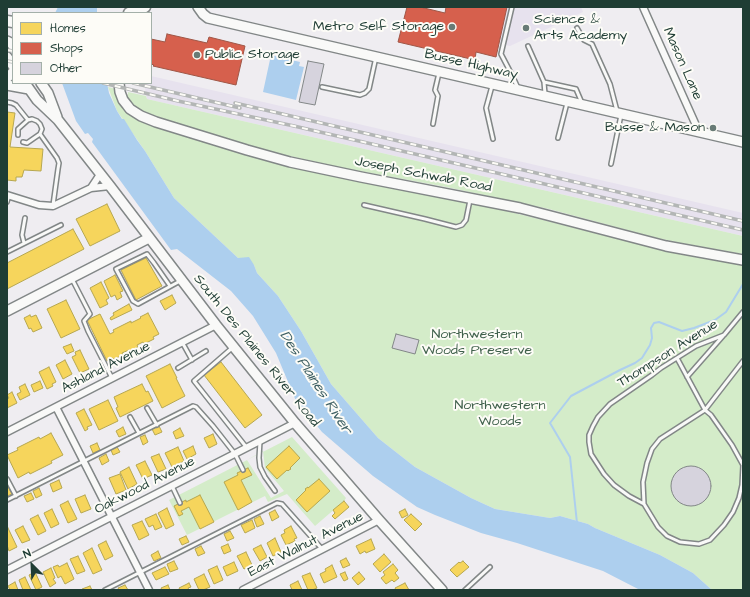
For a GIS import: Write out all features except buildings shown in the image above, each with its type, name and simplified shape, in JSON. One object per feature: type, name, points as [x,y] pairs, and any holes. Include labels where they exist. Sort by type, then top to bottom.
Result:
[{"type":"main road","points":[[132,12],[144,7]]},
{"type":"main road","name":"Busse Highway","points":[[198,7],[208,18],[743,142]]},
{"type":"main road","name":"South Des Plaines River Road","points":[[42,84],[48,92],[58,120]]},
{"type":"main road","name":"Joseph Schwab Road","points":[[119,84],[123,100],[130,109],[141,116],[239,148],[290,162],[520,208],[666,246],[743,260]]},
{"type":"main road","points":[[7,85],[27,86]]},
{"type":"main road","name":"South Des Plaines River Road","points":[[27,86],[37,100],[58,120],[101,173],[149,238],[295,423],[442,590]]},
{"type":"main road","points":[[7,311],[149,238]]},
{"type":"street","name":"Mason Lane","points":[[643,7],[699,132]]},
{"type":"street","points":[[91,188],[101,173]]},
{"type":"street","points":[[8,197],[39,205],[53,206],[91,188],[110,186]]},
{"type":"street","name":"Ashland Avenue","points":[[7,432],[216,324]]},
{"type":"street","points":[[56,408],[149,590]]},
{"type":"street","name":"Oakwood Avenue","points":[[7,570],[295,423]]},
{"type":"street","name":"East Walnut Avenue","points":[[243,590],[379,520]]},
{"type":"lane","points":[[512,7],[501,54],[519,90]]},
{"type":"lane","points":[[577,28],[584,40],[592,44],[610,84],[619,113],[611,164]]},
{"type":"lane","points":[[528,46],[544,82],[545,96]]},
{"type":"lane","points":[[322,86],[360,95],[365,93],[369,89],[376,57]]},
{"type":"lane","points":[[433,124],[438,96],[435,90],[440,72]]},
{"type":"lane","points":[[544,82],[576,89],[582,104]]},
{"type":"lane","points":[[493,84],[486,108],[493,139]]},
{"type":"lane","points":[[558,138],[567,101]]},
{"type":"lane","points":[[7,102],[16,105],[28,120]]},
{"type":"lane","points":[[18,135],[18,129],[28,120],[37,121],[40,124],[42,129],[40,134],[27,143],[23,142]]},
{"type":"lane","points":[[40,134],[54,152],[59,163],[53,206]]},
{"type":"lane","points":[[364,205],[456,227],[462,225],[466,220],[471,198]]},
{"type":"lane","points":[[24,243],[22,235],[25,218]]},
{"type":"lane","points":[[7,252],[61,225]]},
{"type":"lane","points":[[170,286],[147,254],[116,268],[133,301],[138,304],[182,280]]},
{"type":"lane","points":[[71,278],[90,314],[84,321],[88,331],[112,378]]},
{"type":"lane","name":"Thompson Avenue","points":[[644,504],[629,496],[614,485],[604,474],[591,454],[588,435],[598,417],[610,404],[661,368],[696,346],[724,335],[743,312]]},
{"type":"lane","points":[[687,377],[724,335]]},
{"type":"lane","points":[[182,342],[192,360]]},
{"type":"lane","points":[[234,347],[194,381],[247,448]]},
{"type":"lane","points":[[178,368],[206,351]]},
{"type":"lane","points":[[677,358],[705,410],[711,415],[732,444],[742,465],[742,489],[733,512],[724,525],[710,540],[698,544],[680,542],[667,536],[658,527],[644,504],[643,482],[647,463],[652,449],[660,439],[705,410],[743,361]]},
{"type":"lane","points":[[7,500],[193,406],[196,407],[213,426],[235,454],[243,470]]},
{"type":"lane","points":[[147,408],[157,425]]},
{"type":"lane","points":[[130,417],[139,433]]},
{"type":"lane","points":[[260,441],[260,467],[275,491]]},
{"type":"lane","points":[[7,479],[16,496]]},
{"type":"lane","points":[[172,486],[180,503]]},
{"type":"lane","points":[[105,590],[277,503],[282,504],[323,549]]},
{"type":"lane","points":[[465,590],[490,567]]},
{"type":"shaded area","name":"Science & Arts Academy","points":[[507,7],[581,7],[583,12],[510,46],[499,44]]},
{"type":"shaded area","points":[[152,76],[743,213],[743,236],[147,99],[144,84],[152,84]]},
{"type":"green space","name":"Northwestern Woods Preserve","points":[[108,87],[116,89],[117,96],[167,130],[235,152],[286,166],[354,181],[486,206],[669,252],[743,265],[743,590],[712,590],[693,573],[660,555],[588,524],[560,516],[550,518],[495,509],[471,498],[415,467],[378,438],[331,384],[301,331],[278,296],[257,273],[254,265],[238,258],[174,198],[145,151],[117,111]]},
{"type":"green space","points":[[128,92],[146,96],[147,99],[743,236],[743,254],[657,238],[549,209],[446,187],[343,168],[272,152],[213,136],[139,110],[129,102],[126,96]]},
{"type":"green space","points":[[292,437],[346,498],[315,526],[287,494],[268,502],[265,496],[187,535],[169,500],[247,460],[271,498],[284,491],[265,468],[263,452]]},
{"type":"water","points":[[58,7],[97,7],[97,12],[56,12]]},
{"type":"water","points":[[271,55],[300,62],[299,66],[304,67],[296,100],[263,92]]},
{"type":"water","name":"Des Plaines River","points":[[62,84],[107,84],[109,93],[117,111],[145,151],[174,198],[238,258],[249,257],[257,273],[278,296],[301,331],[331,384],[378,438],[415,467],[471,498],[495,509],[550,518],[560,516],[588,524],[660,555],[693,573],[712,590],[640,590],[603,571],[481,533],[435,515],[417,507],[373,476],[322,432],[313,421],[309,422],[303,414],[304,411],[296,401],[276,353],[253,316],[231,291],[177,249],[171,250],[92,142],[93,139],[88,133],[85,134],[76,121]]},
{"type":"waterway","points":[[577,523],[570,457],[550,423],[571,396],[642,358],[650,345],[652,338],[651,328],[654,323],[659,322],[682,331],[715,320],[726,312],[743,284]]},
{"type":"railway","points":[[7,50],[12,51]]},
{"type":"railway","points":[[7,61],[12,62]]},
{"type":"railway","points":[[107,84],[743,230]]},
{"type":"railway","points":[[137,84],[240,108]]},
{"type":"railway","points":[[235,103],[743,221]]},
{"type":"place","name":"Metro Self Storage","points":[[452,27]]},
{"type":"place","name":"Science & Arts Academy","points":[[526,28]]},
{"type":"place","name":"Public Storage","points":[[197,55]]},
{"type":"place","name":"Busse & Mason","points":[[713,128]]},
{"type":"park label","name":"Northwestern Woods","points":[[500,414]]}]
